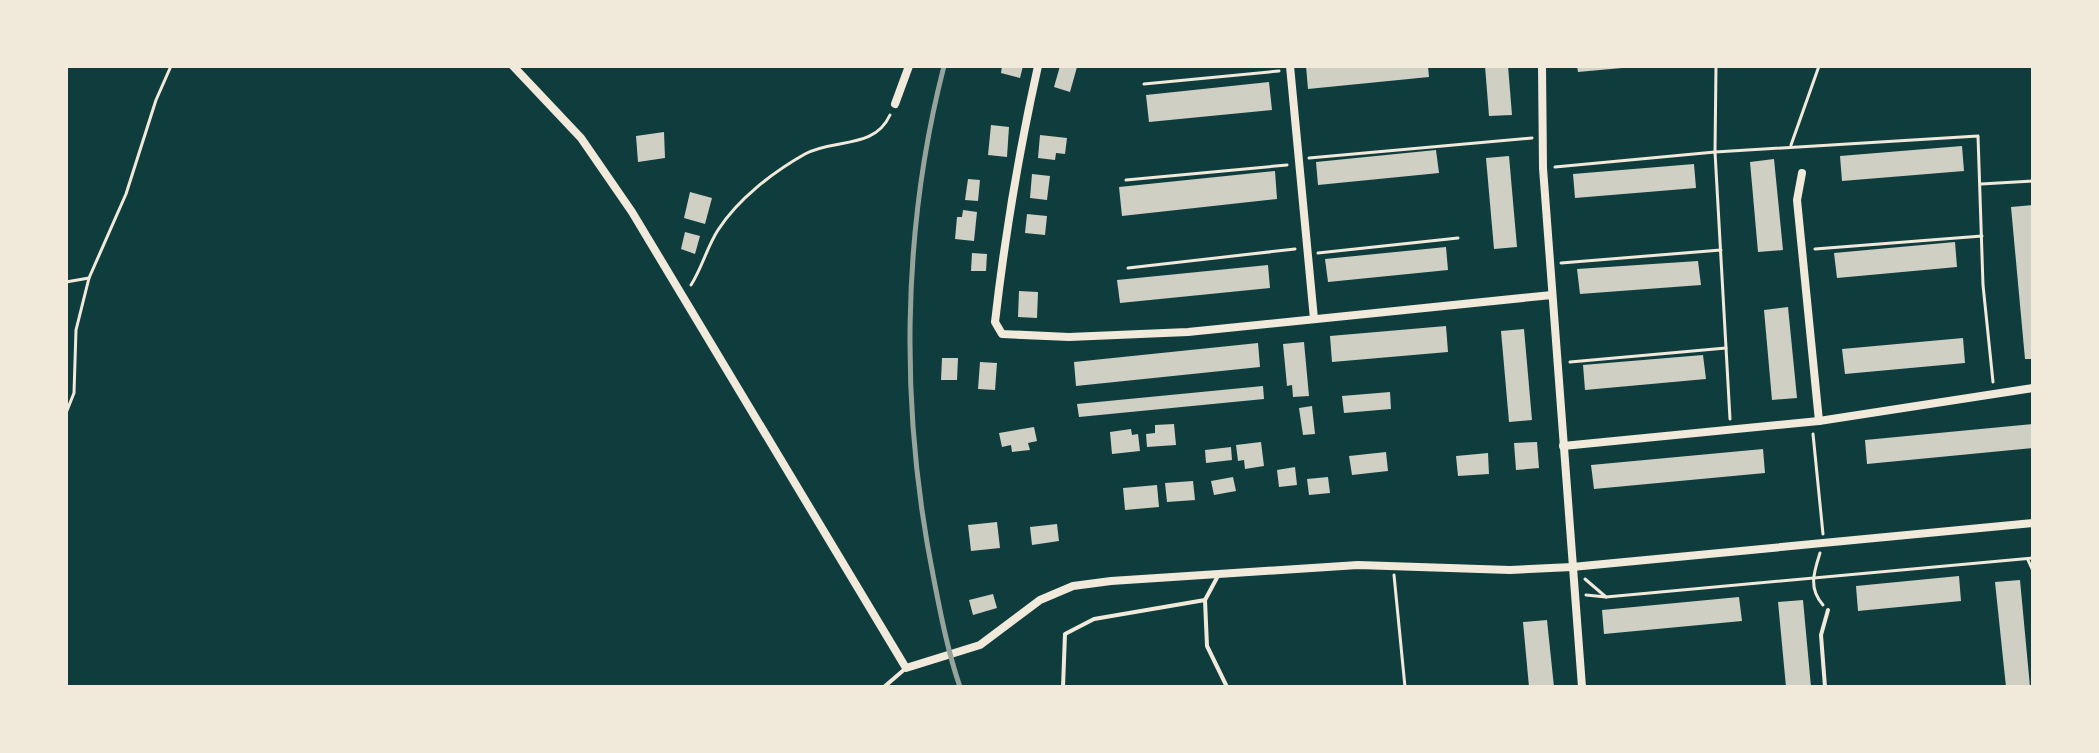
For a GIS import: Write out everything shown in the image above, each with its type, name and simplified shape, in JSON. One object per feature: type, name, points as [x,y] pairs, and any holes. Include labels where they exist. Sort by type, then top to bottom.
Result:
[{"type":"street","points":[[513,66],[581,138],[632,212],[906,668],[980,645],[1040,600],[1073,586],[1358,565],[1510,570],[1572,567],[2033,523]]},
{"type":"street","points":[[1038,66],[1014,178],[995,322],[1002,334],[1069,337],[1188,332],[1552,295]]},
{"type":"street","points":[[1542,66],[1543,168],[1582,687]]},
{"type":"street","points":[[895,104],[905,68]]},
{"type":"street","points":[[1291,68],[1314,319]]},
{"type":"street","points":[[1802,173],[1797,200],[1815,422]]},
{"type":"street","points":[[1563,446],[1815,422],[2033,388]]},
{"type":"lane","points":[[1219,574],[1205,600],[1207,646],[1227,687]]},
{"type":"lane","points":[[1063,687],[1065,634],[1094,619],[1205,600]]},
{"type":"lane","points":[[1825,687],[1821,635],[1828,610]]},
{"type":"lane","points":[[884,687],[906,668]]},
{"type":"path","points":[[66,413],[74,393],[76,330],[89,278],[126,194],[156,100],[171,66]]},
{"type":"path","points":[[1716,66],[1715,152],[1730,431]]},
{"type":"path","points":[[1790,146],[1819,66]]},
{"type":"path","points":[[1144,84],[1291,68]]},
{"type":"path","points":[[683,297],[702,268],[717,232],[754,191],[808,152],[859,142],[885,127],[895,104]]},
{"type":"path","points":[[1543,168],[1790,146],[1978,136],[1983,285],[1994,394]]},
{"type":"path","points":[[1126,180],[1544,137]]},
{"type":"path","points":[[1981,184],[2033,181]]},
{"type":"path","points":[[1801,250],[1982,236]]},
{"type":"path","points":[[1128,268],[1458,238]]},
{"type":"path","points":[[1550,264],[1721,250]]},
{"type":"path","points":[[66,282],[89,278]]},
{"type":"path","points":[[1557,363],[1726,348]]},
{"type":"path","points":[[1815,422],[1824,541],[1812,578],[1816,597],[1828,610]]},
{"type":"path","points":[[1574,594],[1606,597],[2030,558],[2033,571]]},
{"type":"path","points":[[1393,565],[1405,687]]},
{"type":"path","points":[[1572,567],[1606,597]]},
{"type":"building","points":[[1002,66],[1023,66],[1020,78],[1001,73]]},
{"type":"building","points":[[1060,66],[1077,67],[1070,92],[1054,87]]},
{"type":"building","points":[[1306,66],[1428,66],[1429,77],[1308,89]]},
{"type":"building","points":[[1485,66],[1508,66],[1512,115],[1489,116]]},
{"type":"building","points":[[1577,66],[1622,66],[1622,68],[1578,72]]},
{"type":"building","points":[[1269,82],[1272,110],[1149,122],[1146,95]]},
{"type":"building","points":[[991,125],[1009,127],[1007,157],[988,155]]},
{"type":"building","points":[[664,132],[665,158],[638,162],[636,136]]},
{"type":"building","points":[[1040,135],[1067,138],[1065,154],[1056,153],[1055,160],[1038,158]]},
{"type":"building","points":[[1962,146],[1964,171],[1842,181],[1840,156]]},
{"type":"building","points":[[1436,150],[1439,173],[1318,185],[1316,162]]},
{"type":"building","points":[[1509,156],[1517,247],[1494,249],[1486,158]]},
{"type":"building","points":[[1774,159],[1783,250],[1758,252],[1750,162]]},
{"type":"building","points":[[1694,164],[1696,188],[1575,198],[1573,174]]},
{"type":"building","points":[[1275,171],[1277,199],[1122,216],[1119,187]]},
{"type":"building","points":[[1032,174],[1050,176],[1047,200],[1030,198]]},
{"type":"building","points":[[968,179],[980,180],[978,201],[965,200]]},
{"type":"building","points":[[690,192],[712,198],[705,224],[684,218]]},
{"type":"building","points":[[2033,205],[2033,359],[2025,359],[2011,207]]},
{"type":"building","points":[[963,210],[977,212],[974,241],[955,239],[957,217],[962,217]]},
{"type":"building","points":[[1027,214],[1047,216],[1045,235],[1025,233]]},
{"type":"building","points":[[685,232],[700,236],[695,254],[681,249]]},
{"type":"building","points":[[1955,242],[1957,267],[1837,278],[1834,253]]},
{"type":"building","points":[[1446,247],[1448,270],[1328,282],[1325,259]]},
{"type":"building","points":[[972,253],[987,254],[986,271],[971,271]]},
{"type":"building","points":[[1698,261],[1701,285],[1580,294],[1577,269]]},
{"type":"building","points":[[1268,265],[1270,288],[1120,303],[1117,280]]},
{"type":"building","points":[[1019,291],[1038,292],[1037,318],[1018,317]]},
{"type":"building","points":[[1788,307],[1797,398],[1772,400],[1764,310]]},
{"type":"building","points":[[1446,326],[1448,352],[1332,362],[1330,336]]},
{"type":"building","points":[[1524,329],[1532,420],[1509,422],[1501,331]]},
{"type":"building","points":[[1963,338],[1965,363],[1845,374],[1842,349]]},
{"type":"building","points":[[1304,342],[1309,396],[1293,397],[1292,385],[1287,386],[1283,344]]},
{"type":"building","points":[[1258,343],[1260,367],[1076,386],[1074,362]]},
{"type":"building","points":[[1703,355],[1706,379],[1585,390],[1583,365]]},
{"type":"building","points":[[942,358],[958,358],[957,380],[941,380]]},
{"type":"building","points":[[980,362],[997,363],[995,390],[978,389]]},
{"type":"building","points":[[1263,386],[1264,399],[1079,417],[1077,404]]},
{"type":"building","points":[[1390,392],[1391,409],[1344,413],[1342,396]]},
{"type":"building","points":[[1312,406],[1315,434],[1303,435],[1299,408]]},
{"type":"building","points":[[1174,424],[1176,445],[1147,447],[1146,434],[1155,433],[1155,425]]},
{"type":"building","points":[[2033,424],[2033,448],[1867,464],[1865,440]]},
{"type":"building","points":[[1034,427],[1037,441],[1028,443],[1030,450],[1012,452],[1011,445],[1002,447],[999,433]]},
{"type":"building","points":[[1131,429],[1132,435],[1138,434],[1140,451],[1112,454],[1110,432]]},
{"type":"building","points":[[1261,442],[1264,466],[1245,469],[1244,460],[1238,461],[1236,445]]},
{"type":"building","points":[[1537,442],[1539,468],[1516,470],[1514,443]]},
{"type":"building","points":[[1231,447],[1232,460],[1206,463],[1205,450]]},
{"type":"building","points":[[1763,449],[1765,473],[1594,489],[1591,465]]},
{"type":"building","points":[[1386,452],[1388,471],[1352,475],[1349,456]]},
{"type":"building","points":[[1488,453],[1489,474],[1458,476],[1456,456]]},
{"type":"building","points":[[1295,467],[1297,485],[1279,487],[1277,470]]},
{"type":"building","points":[[1233,477],[1236,491],[1214,495],[1211,481]]},
{"type":"building","points":[[1328,477],[1330,493],[1309,495],[1307,479]]},
{"type":"building","points":[[1193,481],[1195,500],[1167,502],[1165,483]]},
{"type":"building","points":[[1157,485],[1159,507],[1125,510],[1123,488]]},
{"type":"building","points":[[997,522],[1000,548],[971,551],[968,525]]},
{"type":"building","points":[[1057,524],[1059,541],[1032,545],[1030,527]]},
{"type":"building","points":[[1959,576],[1961,601],[1858,611],[1856,586]]},
{"type":"building","points":[[2020,580],[2030,687],[2006,687],[1995,582]]},
{"type":"building","points":[[993,594],[997,608],[973,615],[969,600]]},
{"type":"building","points":[[1739,597],[1742,621],[1604,634],[1602,610]]},
{"type":"building","points":[[1803,600],[1811,687],[1786,687],[1778,602]]},
{"type":"building","points":[[1547,620],[1554,687],[1529,687],[1523,622]]},
{"type":"railway","points":[[944,66],[930,129],[913,258],[911,388],[923,517],[942,620],[960,687]]}]
